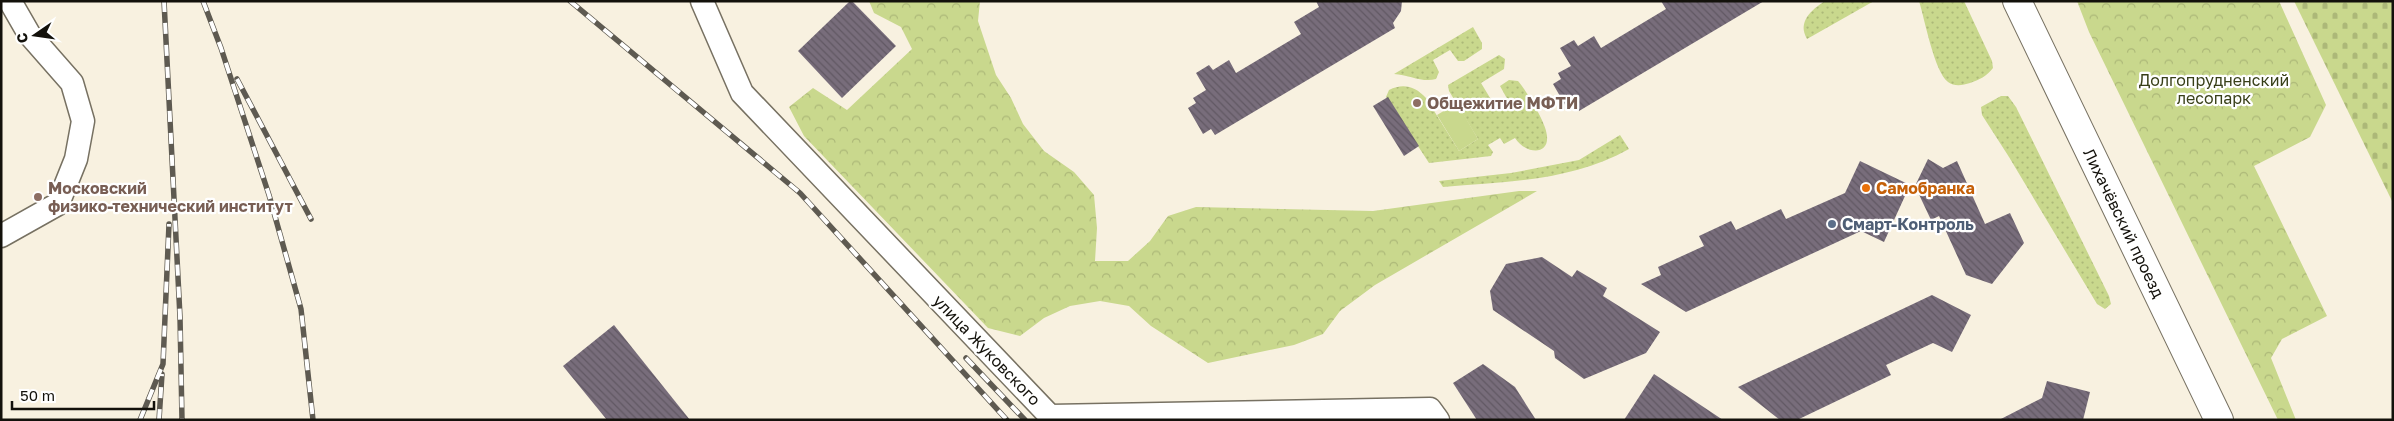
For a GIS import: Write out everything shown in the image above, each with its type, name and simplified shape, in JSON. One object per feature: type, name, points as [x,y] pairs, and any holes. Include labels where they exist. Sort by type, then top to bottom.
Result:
[{"type":"main road","name":"Лихачёвский проезд","points":[[2006,1],[2026,14]]},
{"type":"main road","name":"Лихачёвский проезд","points":[[2017,1],[2026,14],[2218,420]]},
{"type":"street","points":[[1,236],[58,204],[76,159],[83,121],[72,82],[29,34],[10,1]]},
{"type":"street","name":"улица Жуковского","points":[[702,1],[742,93],[1050,416],[1430,409],[1438,420]]},
{"type":"green space","points":[[869,1],[980,1],[978,21],[996,75],[1011,98],[1023,124],[1044,151],[1074,172],[1094,195],[1097,228],[1095,261],[1128,261],[1150,241],[1168,216],[1196,207],[1373,211],[1519,191],[1537,191],[1375,285],[1340,311],[1323,334],[1294,345],[1208,363],[1151,326],[1129,306],[1100,301],[1070,306],[1044,318],[1020,336],[988,328],[804,136],[789,107],[813,88],[847,110],[912,49],[901,27],[874,13]]},
{"type":"green space","points":[[1825,1],[1874,1],[1807,39],[1804,27],[1807,17]]},
{"type":"green space","points":[[1919,1],[1964,1],[1992,61],[1993,68],[1991,71],[1980,79],[1967,84],[1956,85],[1948,82],[1934,57]]},
{"type":"green space","name":"Долгопрудненский лесопарк","points":[[2077,1],[2279,1],[2326,105],[2310,137],[2254,166],[2327,316],[2282,339],[2271,358],[2296,420],[2278,420],[2089,32]]},
{"type":"green space","points":[[2294,1],[2393,1],[2393,203]]},
{"type":"green space","points":[[1473,27],[1482,43],[1482,49],[1464,61],[1458,61],[1450,50],[1433,60],[1439,72],[1436,79],[1421,79],[1394,74]]},
{"type":"green space","points":[[1499,55],[1505,59],[1504,69],[1481,83],[1498,111],[1510,104],[1500,86],[1509,80],[1518,81],[1531,99],[1544,124],[1547,143],[1540,150],[1535,150],[1524,147],[1515,138],[1504,144],[1500,138],[1488,145],[1493,152],[1491,156],[1429,163],[1386,97],[1389,90],[1404,86],[1413,88],[1422,94],[1459,151],[1478,139],[1449,91],[1448,85]]},
{"type":"green space","points":[[2001,96],[2008,96],[2016,107],[2109,296],[2111,304],[2105,309],[2097,304],[1982,115],[1981,107]]},
{"type":"green space","points":[[1457,103],[1478,139],[1459,151],[1437,115]]},
{"type":"green space","points":[[1620,135],[1629,149],[1607,160],[1562,174],[1515,181],[1443,187],[1439,181],[1511,173],[1579,160]]},
{"type":"building","points":[[850,1],[896,46],[842,98],[798,51]]},
{"type":"building","points":[[1316,1],[1402,1],[1401,11],[1393,23],[1395,28],[1215,135],[1211,129],[1203,134],[1188,108],[1196,103],[1193,98],[1206,90],[1196,73],[1209,65],[1213,70],[1229,60],[1236,73],[1301,34],[1294,22],[1319,7]]},
{"type":"building","points":[[1661,1],[1764,1],[1579,111],[1576,105],[1568,110],[1553,84],[1561,79],[1558,73],[1571,66],[1560,48],[1574,40],[1578,46],[1594,36],[1601,48],[1666,9]]},
{"type":"building","points":[[1388,97],[1419,146],[1404,156],[1373,106]]},
{"type":"building","points":[[1928,159],[1943,168],[1957,161],[1985,224],[2010,213],[2024,243],[1992,284],[1966,275],[1939,216],[1931,220],[1915,186]]},
{"type":"building","points":[[1860,161],[1910,185],[1884,242],[1861,231],[1686,312],[1641,284],[1661,275],[1658,267],[1704,246],[1699,236],[1731,221],[1736,230],[1781,209],[1786,219],[1845,193]]},
{"type":"building","points":[[1542,257],[1572,277],[1577,270],[1607,288],[1603,296],[1660,332],[1646,353],[1584,379],[1555,358],[1554,351],[1493,310],[1490,291],[1506,264]]},
{"type":"building","points":[[1932,295],[1971,315],[1952,352],[1933,343],[1886,365],[1891,375],[1797,420],[1780,420],[1738,387]]},
{"type":"building","points":[[614,325],[690,420],[607,420],[563,366]]},
{"type":"building","points":[[1483,364],[1515,387],[1536,420],[1477,420],[1453,383]]},
{"type":"building","points":[[1654,374],[1723,420],[1624,420]]},
{"type":"building","points":[[2047,381],[2090,392],[2083,420],[1999,420],[2042,398]]},
{"type":"railway","points":[[164,1],[180,317],[182,420]]},
{"type":"railway","points":[[203,1],[221,48],[269,195],[301,309],[313,420]]},
{"type":"railway","points":[[570,1],[800,193],[1007,420]]},
{"type":"railway","points":[[237,79],[311,219]]},
{"type":"railway","points":[[140,420],[163,364],[169,224]]},
{"type":"railway","points":[[966,358],[1025,420]]},
{"type":"railway","points":[[159,420],[162,374]]},
{"type":"place","name":"Общежитие МФТИ","points":[[1417,103]]},
{"type":"place","name":"Самобранка","points":[[1866,188]]},
{"type":"place","name":"Московский физико-технический институт","points":[[38,197]]},
{"type":"place","name":"Смарт-Контроль","points":[[1832,224]]}]
